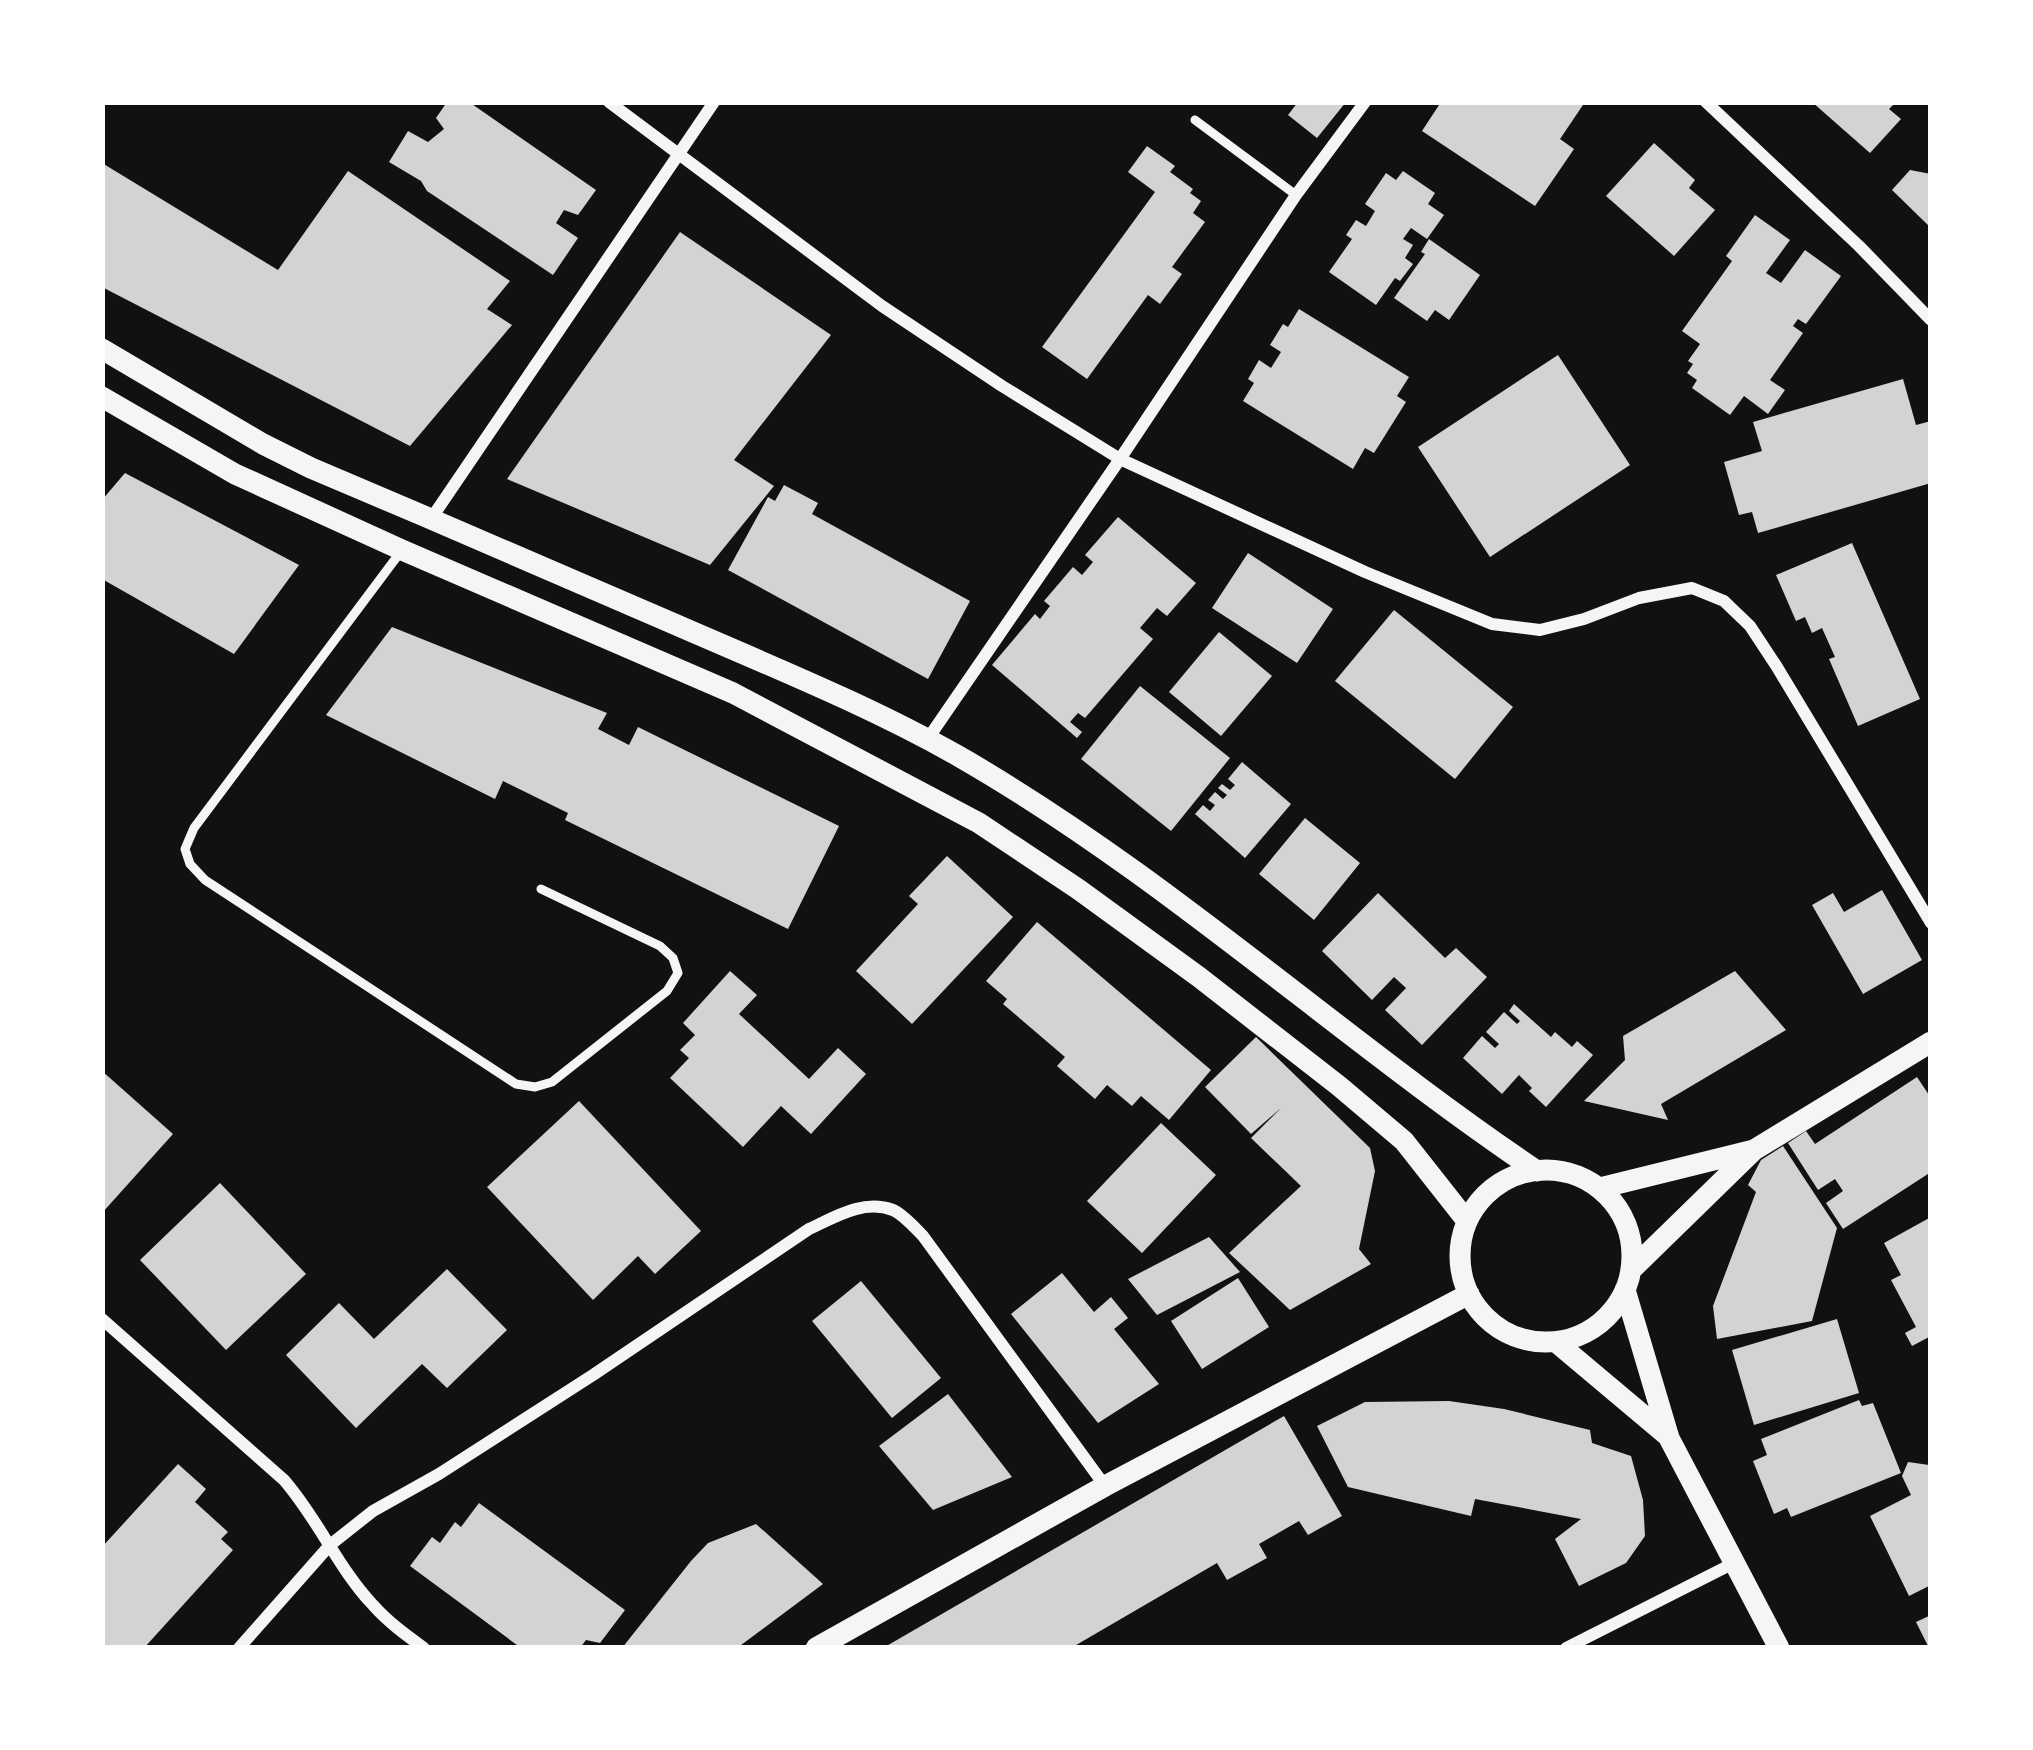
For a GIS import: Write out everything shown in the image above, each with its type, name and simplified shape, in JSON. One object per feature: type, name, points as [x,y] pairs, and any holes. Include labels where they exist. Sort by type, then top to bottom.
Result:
[{"type":"street","points":[[609,102],[883,306],[1002,386],[1120,459],[1365,572],[1492,624],[1540,630],[1639,598],[1692,588],[1724,601],[1750,626],[1777,667],[1931,923]]},
{"type":"street","points":[[431,519],[713,102]]},
{"type":"street","points":[[927,740],[1296,195],[1365,102]]},
{"type":"street","points":[[1706,102],[1931,320]]},
{"type":"street","points":[[102,349],[263,444],[757,659],[960,757],[1090,841],[1537,1171]]},
{"type":"street","points":[[102,397],[235,474],[734,693],[979,823],[1199,977],[1339,1086],[1404,1141],[1467,1221]]},
{"type":"street","points":[[1779,1648],[1669,1438],[1629,1280],[1632,1246],[1616,1204],[1581,1177],[1559,1171],[1515,1176],[1479,1203],[1467,1221],[1461,1244],[1469,1294],[1492,1324],[1533,1342],[1578,1336],[1613,1310],[1629,1280],[1754,1150],[1931,1042]]},
{"type":"street","points":[[1600,1188],[1754,1150]]},
{"type":"street","points":[[239,1648],[330,1545],[373,1511],[593,1375],[808,1229],[869,1206],[897,1211],[923,1236],[1105,1486]]},
{"type":"street","points":[[816,1648],[1105,1486],[1469,1294]]},
{"type":"street","points":[[102,1319],[284,1480],[371,1604],[424,1648]]},
{"type":"street","points":[[1556,1342],[1669,1438]]},
{"type":"street","points":[[1566,1648],[1734,1563]]},
{"type":"lane","points":[[1195,120],[1296,195]]},
{"type":"lane","points":[[401,550],[194,828],[185,849],[190,864],[206,880],[516,1084],[535,1087],[552,1082],[668,991],[678,974],[673,958],[659,946],[541,889]]},
{"type":"building","points":[[447,102],[469,102],[596,190],[578,215],[564,210],[556,223],[578,238],[553,275],[389,162],[408,131],[428,142],[444,129],[436,118]]},
{"type":"building","points":[[1298,102],[1346,102],[1317,138],[1288,115]]},
{"type":"building","points":[[1441,102],[1585,102],[1560,139],[1574,149],[1535,206],[1422,131]]},
{"type":"building","points":[[1812,102],[1896,102],[1889,109],[1901,119],[1870,153]]},
{"type":"building","points":[[1654,143],[1695,180],[1689,188],[1715,210],[1674,256],[1606,196]]},
{"type":"building","points":[[1147,146],[1175,166],[1170,172],[1193,189],[1190,193],[1201,201],[1193,213],[1205,222],[1172,267],[1182,274],[1160,304],[1148,295],[1087,379],[1042,347],[1155,192],[1128,172]]},
{"type":"building","points":[[102,163],[278,270],[348,171],[510,281],[487,309],[512,325],[410,446],[102,287]]},
{"type":"building","points":[[1910,170],[1931,174],[1931,228],[1892,190]]},
{"type":"building","points":[[1403,171],[1435,193],[1428,204],[1444,215],[1427,239],[1411,228],[1403,239],[1413,245],[1405,258],[1413,264],[1400,281],[1395,278],[1376,305],[1329,272],[1352,239],[1346,235],[1356,220],[1366,226],[1375,211],[1365,204],[1386,173],[1396,180]]},
{"type":"building","points":[[1755,215],[1790,240],[1766,273],[1781,283],[1805,250],[1841,276],[1806,324],[1798,319],[1793,326],[1803,333],[1770,380],[1785,390],[1768,414],[1744,396],[1730,415],[1692,388],[1697,380],[1687,373],[1693,364],[1688,361],[1700,344],[1682,331],[1732,261],[1726,256]]},
{"type":"building","points":[[680,232],[831,335],[734,460],[774,486],[710,565],[507,479]]},
{"type":"building","points":[[1429,239],[1480,275],[1449,320],[1435,310],[1427,321],[1394,298],[1425,254],[1421,252]]},
{"type":"building","points":[[1299,309],[1409,377],[1397,396],[1406,402],[1374,453],[1365,448],[1353,469],[1243,401],[1254,383],[1248,379],[1259,360],[1271,368],[1281,352],[1270,345]]},
{"type":"building","points":[[1558,355],[1630,465],[1490,557],[1418,447]]},
{"type":"building","points":[[1903,379],[1916,425],[1931,421],[1931,483],[1758,533],[1752,512],[1739,515],[1724,462],[1762,451],[1753,422]]},
{"type":"building","points":[[125,473],[299,565],[234,654],[102,579],[102,500]]},
{"type":"building","points":[[784,485],[818,503],[812,514],[970,601],[928,679],[728,570],[768,497],[775,501]]},
{"type":"building","points":[[1118,517],[1196,583],[1167,616],[1157,608],[1140,628],[1153,639],[1085,718],[1078,713],[1070,722],[1082,732],[1077,738],[992,665],[1035,614],[1040,619],[1050,606],[1044,601],[1073,567],[1082,575],[1093,562],[1085,555]]},
{"type":"building","points":[[1852,543],[1920,699],[1858,726],[1829,659],[1835,657],[1822,628],[1812,633],[1805,617],[1796,621],[1776,575]]},
{"type":"building","points":[[1248,553],[1333,609],[1297,663],[1212,608]]},
{"type":"building","points":[[1394,610],[1513,707],[1455,779],[1335,681]]},
{"type":"building","points":[[392,627],[607,713],[598,729],[629,745],[638,727],[839,826],[788,929],[565,820],[568,813],[503,781],[495,799],[326,715]]},
{"type":"building","points":[[1219,632],[1272,676],[1221,736],[1169,692]]},
{"type":"building","points":[[1140,686],[1230,758],[1171,831],[1081,759]]},
{"type":"building","points":[[1242,762],[1291,804],[1245,858],[1195,814],[1203,805],[1210,811],[1215,805],[1208,800],[1215,792],[1223,799],[1227,795],[1218,788],[1222,784],[1230,790],[1235,785],[1228,779]]},
{"type":"building","points":[[1305,818],[1360,863],[1314,920],[1259,874]]},
{"type":"building","points":[[947,856],[1013,917],[912,1024],[856,971],[918,904],[909,896]]},
{"type":"building","points":[[1882,890],[1922,960],[1863,994],[1812,905],[1833,893],[1844,912]]},
{"type":"building","points":[[1378,893],[1445,958],[1456,948],[1487,977],[1422,1045],[1385,1010],[1406,988],[1394,977],[1372,1000],[1322,951]]},
{"type":"building","points":[[1037,922],[1211,1070],[1169,1120],[1141,1096],[1132,1106],[1107,1085],[1095,1099],[1057,1066],[1065,1057],[1003,1004],[1007,999],[986,981]]},
{"type":"building","points":[[730,971],[757,995],[739,1014],[809,1079],[838,1048],[866,1074],[811,1134],[781,1106],[743,1147],[670,1078],[689,1058],[680,1050],[695,1035],[683,1023]]},
{"type":"building","points":[[1735,971],[1786,1030],[1661,1104],[1668,1120],[1584,1101],[1625,1060],[1623,1036]]},
{"type":"building","points":[[1514,1004],[1551,1037],[1555,1032],[1572,1047],[1577,1041],[1593,1055],[1546,1107],[1519,1075],[1502,1094],[1463,1058],[1482,1036],[1495,1048],[1499,1044],[1486,1032],[1504,1012],[1517,1024],[1520,1021],[1509,1011]]},
{"type":"building","points":[[1256,1037],[1370,1148],[1375,1171],[1359,1249],[1371,1264],[1290,1310],[1229,1253],[1301,1186],[1251,1138],[1281,1108],[1251,1134],[1205,1087]]},
{"type":"building","points":[[102,1071],[173,1134],[102,1213]]},
{"type":"building","points":[[1917,1077],[1931,1098],[1931,1172],[1843,1229],[1826,1203],[1843,1191],[1835,1179],[1818,1190],[1788,1143],[1806,1131],[1815,1144]]},
{"type":"building","points":[[579,1101],[701,1231],[655,1274],[638,1256],[593,1300],[487,1187]]},
{"type":"building","points":[[1161,1123],[1216,1175],[1142,1253],[1087,1201]]},
{"type":"building","points":[[1783,1146],[1837,1228],[1812,1321],[1717,1339],[1713,1306],[1756,1192],[1748,1185],[1761,1160]]},
{"type":"building","points":[[220,1183],[306,1274],[226,1350],[140,1260]]},
{"type":"building","points":[[1931,1217],[1931,1336],[1912,1346],[1905,1333],[1916,1327],[1891,1280],[1901,1275],[1884,1243]]},
{"type":"building","points":[[1209,1237],[1240,1272],[1157,1315],[1128,1279]]},
{"type":"building","points":[[447,1269],[507,1330],[447,1388],[422,1364],[356,1428],[286,1355],[339,1303],[374,1339]]},
{"type":"building","points":[[1062,1273],[1094,1312],[1111,1297],[1128,1318],[1114,1329],[1159,1384],[1098,1423],[1011,1314]]},
{"type":"building","points":[[1238,1278],[1269,1327],[1202,1369],[1171,1321]]},
{"type":"building","points":[[861,1281],[941,1378],[892,1418],[812,1321]]},
{"type":"building","points":[[1837,1319],[1859,1393],[1754,1425],[1732,1350]]},
{"type":"building","points":[[948,1394],[1012,1477],[933,1510],[879,1446]]},
{"type":"building","points":[[1859,1400],[1862,1406],[1873,1403],[1901,1473],[1791,1517],[1787,1508],[1774,1514],[1753,1461],[1767,1455],[1761,1439]]},
{"type":"building","points":[[1449,1401],[1590,1430],[1592,1443],[1631,1456],[1643,1500],[1645,1536],[1626,1563],[1579,1586],[1555,1539],[1581,1519],[1475,1499],[1471,1516],[1348,1487],[1317,1426],[1365,1402]]},
{"type":"building","points":[[1284,1416],[1342,1516],[1308,1535],[1299,1521],[1259,1544],[1267,1558],[1227,1580],[1217,1563],[1071,1648],[883,1648]]},
{"type":"building","points":[[1908,1462],[1929,1465],[1931,1470],[1931,1585],[1909,1596],[1870,1516],[1911,1495],[1902,1476]]},
{"type":"building","points":[[178,1464],[206,1489],[195,1502],[228,1532],[221,1539],[233,1550],[144,1648],[108,1648],[102,1642],[102,1547]]},
{"type":"building","points":[[479,1503],[625,1610],[600,1643],[586,1640],[580,1648],[521,1648],[410,1566],[432,1537],[440,1543],[455,1522],[461,1527]]},
{"type":"building","points":[[756,1524],[823,1584],[737,1648],[622,1648],[708,1543]]},
{"type":"building","points":[[1931,1615],[1931,1648],[1929,1648],[1916,1622]]}]
